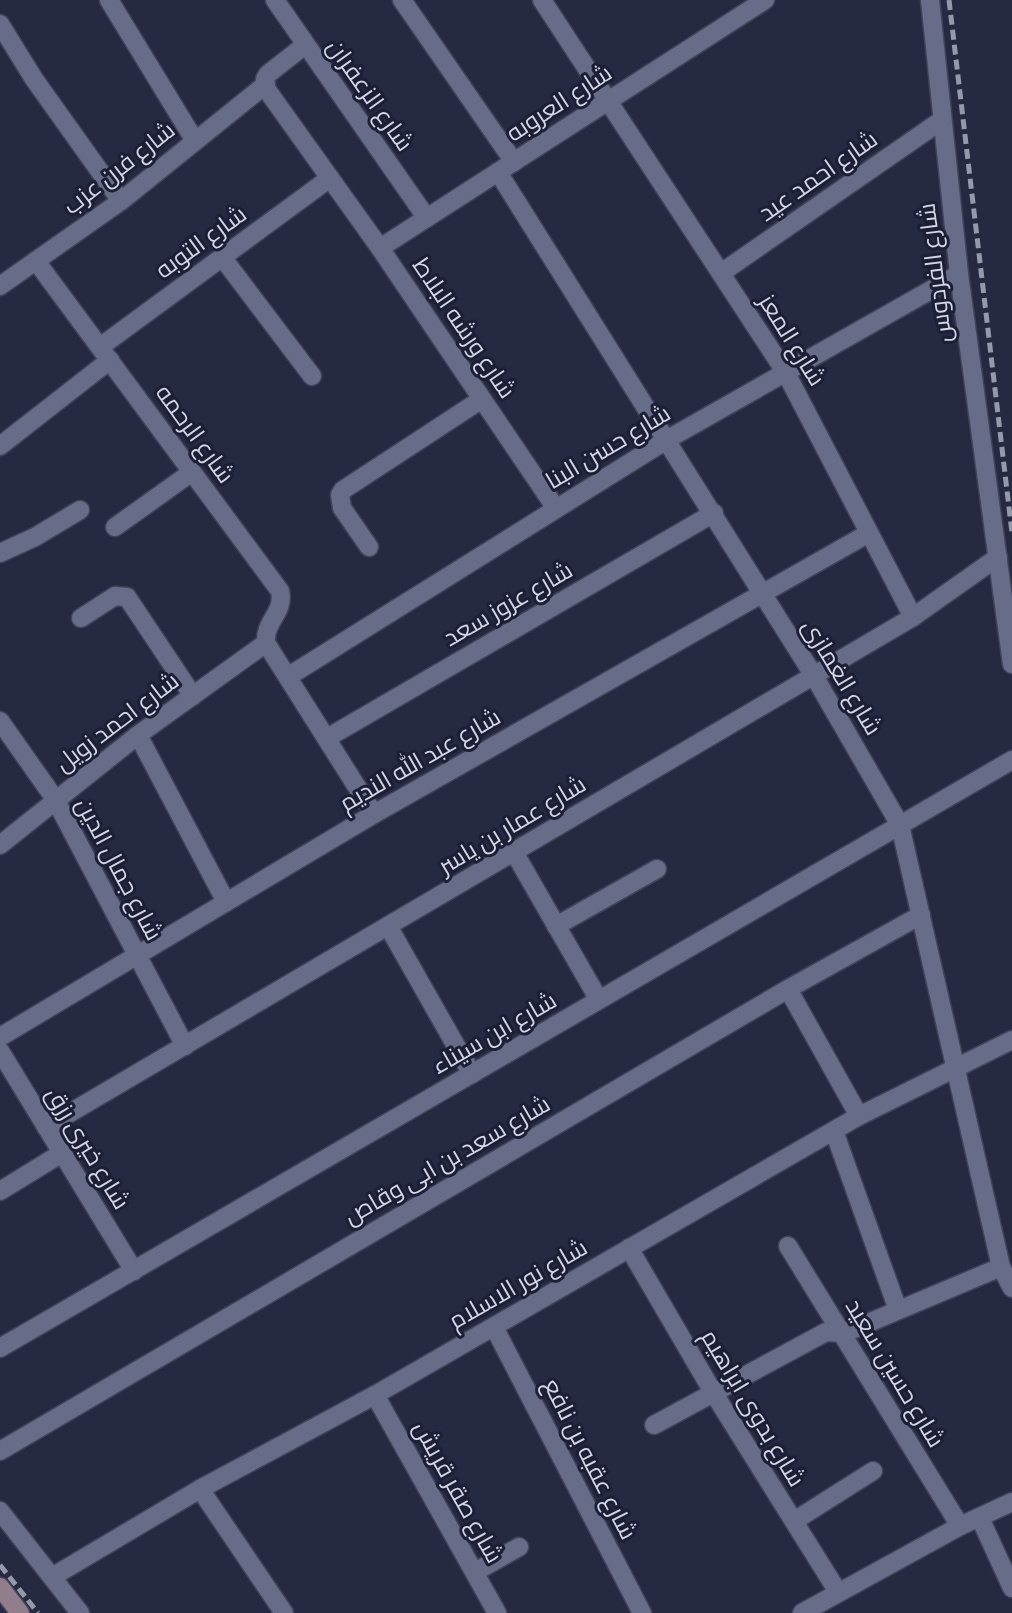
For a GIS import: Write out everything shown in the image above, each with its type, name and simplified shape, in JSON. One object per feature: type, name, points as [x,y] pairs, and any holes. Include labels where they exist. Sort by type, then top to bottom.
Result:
[{"type":"street","points":[[109,0],[195,141]]},
{"type":"street","name":"شارع الزعفران","points":[[275,0],[426,217]]},
{"type":"street","points":[[402,0],[514,162]]},
{"type":"street","name":"شارع المعز","points":[[542,0],[786,373],[914,617]]},
{"type":"street","name":"شارع العروبه","points":[[380,248],[764,0]]},
{"type":"street","name":"شارع الفردوس","points":[[930,0],[959,274],[1012,664]]},
{"type":"street","points":[[0,24],[34,79],[121,201]]},
{"type":"street","name":"شارع فرن عزب","points":[[0,286],[121,201],[265,85],[268,74],[305,45]]},
{"type":"street","name":"شارع ورشه البلاط","points":[[265,85],[380,248],[555,507]]},
{"type":"street","name":"شارع احمد عيد","points":[[721,273],[942,120]]},
{"type":"street","name":"شارع الغمازى","points":[[498,172],[714,513],[814,676],[900,825],[1001,1268],[1012,1288]]},
{"type":"street","name":"شارع التوبه","points":[[0,446],[105,353],[222,257],[330,178]]},
{"type":"street","points":[[222,257],[312,376]]},
{"type":"street","name":"شارع الرحمه","points":[[37,261],[280,591],[280,610],[267,626],[267,643]]},
{"type":"street","name":"شارع حسن البنا","points":[[289,676],[555,507],[668,439],[959,274]]},
{"type":"street","points":[[369,547],[342,508],[340,495],[343,490],[482,398]]},
{"type":"street","points":[[115,527],[192,472]]},
{"type":"street","points":[[0,553],[35,537],[80,510]]},
{"type":"street","name":"شارع عزوز سعد","points":[[327,738],[714,513]]},
{"type":"street","name":"شارع عبد الله النديم","points":[[0,1037],[373,814],[869,533]]},
{"type":"street","name":"شارع عمار بن ياسر","points":[[46,1127],[914,617],[998,558]]},
{"type":"street","points":[[81,618],[115,596],[127,597],[192,696]]},
{"type":"street","points":[[267,643],[373,814]]},
{"type":"street","name":"شارع احمد زويل","points":[[0,845],[138,735],[267,643]]},
{"type":"street","name":"شارع جمال الدين","points":[[0,722],[55,799],[185,1046]]},
{"type":"street","points":[[138,735],[226,902]]},
{"type":"street","name":"شارع ابن سيناء","points":[[0,1348],[1012,760]]},
{"type":"street","points":[[514,852],[599,1000]]},
{"type":"street","points":[[556,926],[657,869]]},
{"type":"street","name":"شارع سعد بن ابى وقاص","points":[[0,1451],[788,989],[921,915]]},
{"type":"street","points":[[388,926],[472,1074]]},
{"type":"street","points":[[788,989],[859,1116]]},
{"type":"street","name":"شارع نور الاسلام","points":[[52,1577],[201,1489],[375,1395],[859,1116],[1012,1040]]},
{"type":"street","name":"شارع خيرى رزق","points":[[0,1051],[134,1271]]},
{"type":"street","points":[[834,1131],[898,1310]]},
{"type":"street","points":[[0,1191],[62,1153]]},
{"type":"street","name":"شارع حسين سعيد","points":[[788,1246],[960,1526]]},
{"type":"street","name":"شارع بدوى ابراهيم","points":[[629,1248],[713,1392],[838,1592]]},
{"type":"street","points":[[654,1425],[814,1336],[826,1332],[842,1333],[1001,1268]]},
{"type":"street","name":"شارع عقبه بن نافع","points":[[494,1327],[642,1613]]},
{"type":"street","name":"شارع صقر قريش","points":[[375,1395],[497,1613]]},
{"type":"street","points":[[793,1521],[873,1471]]},
{"type":"street","points":[[201,1489],[284,1613]]},
{"type":"street","points":[[803,1613],[960,1526],[1012,1502]]},
{"type":"street","points":[[0,1511],[80,1613]]},
{"type":"street","points":[[980,1518],[1012,1588]]},
{"type":"street","points":[[475,1572],[519,1547]]},
{"type":"street","points":[[0,1587],[20,1613]]},
{"type":"railway","points":[[949,0],[1012,533]]},
{"type":"railway","points":[[0,1565],[38,1613]]}]
